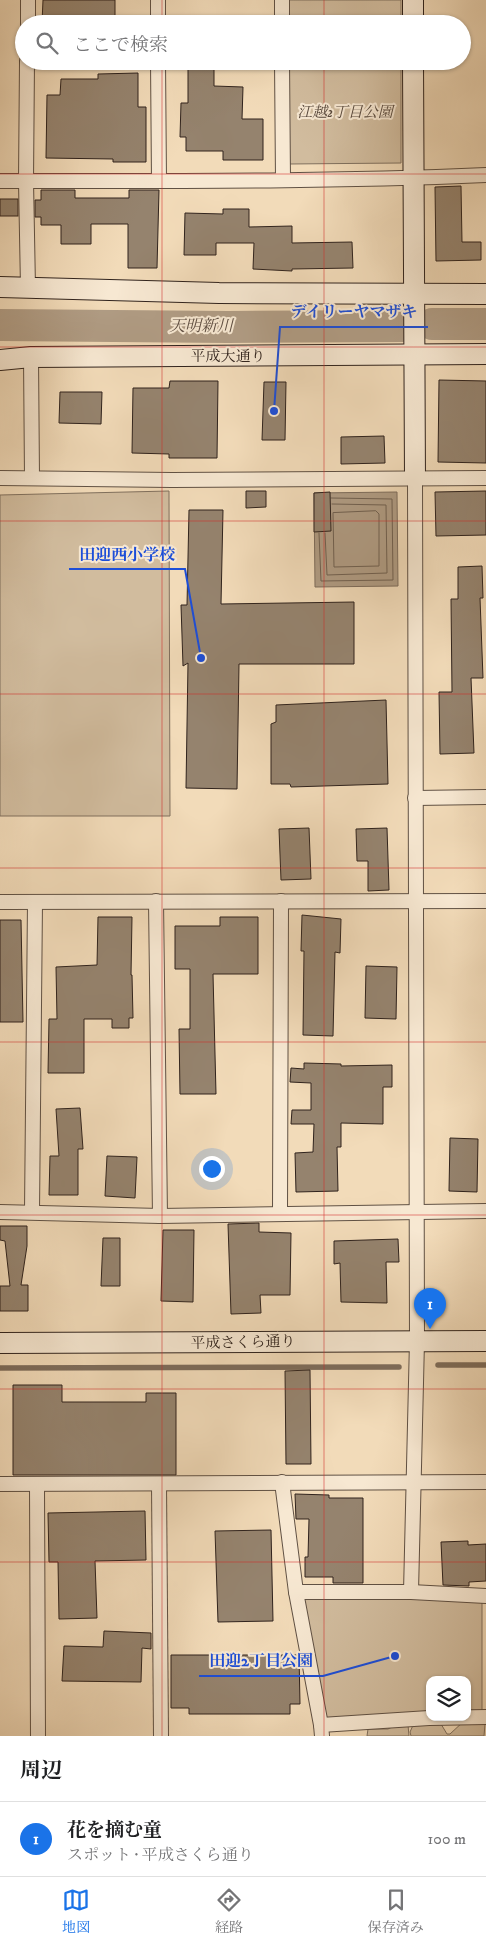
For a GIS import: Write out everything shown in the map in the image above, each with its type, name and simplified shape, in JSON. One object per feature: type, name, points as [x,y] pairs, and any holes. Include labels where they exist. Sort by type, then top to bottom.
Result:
[{"type":"street","points":[[28,0],[28,15]]},
{"type":"street","points":[[158,0],[158,15]]},
{"type":"street","points":[[282,0],[282,15]]},
{"type":"street","points":[[413,0],[413,15]]},
{"type":"street","points":[[27,70],[28,288]]},
{"type":"street","points":[[158,70],[159,181]]},
{"type":"street","points":[[282,70],[283,180]]},
{"type":"street","points":[[410,1592],[417,1341],[413,70]]},
{"type":"street","points":[[0,181],[283,180],[486,175]]},
{"type":"street","points":[[0,287],[415,300],[486,294]]},
{"type":"street","name":"平成大通り","points":[[0,360],[32,357],[415,349],[486,354]]},
{"type":"street","points":[[32,357],[32,478]]},
{"type":"street","points":[[0,478],[181,480],[486,478]]},
{"type":"street","points":[[415,798],[486,796]]},
{"type":"street","points":[[156,901],[160,1216]]},
{"type":"street","points":[[280,1214],[281,901]]},
{"type":"street","points":[[0,902],[486,901]]},
{"type":"street","points":[[32,1212],[34,902]]},
{"type":"street","points":[[0,1212],[160,1216],[486,1211]]},
{"type":"street","name":"平成さくら通り","points":[[0,1343],[486,1341]]},
{"type":"street","points":[[282,1482],[296,1592],[321,1731],[429,1718],[486,1717]]},
{"type":"street","points":[[0,1484],[486,1482]]},
{"type":"street","points":[[37,1484],[38,1736]]},
{"type":"street","points":[[160,1484],[160,1736]]},
{"type":"street","points":[[296,1592],[410,1592],[486,1596]]},
{"type":"green space","points":[[289,0],[401,0],[401,15],[289,15]]},
{"type":"green space","name":"江越2丁目公園","points":[[289,70],[401,70],[401,163],[289,164]]},
{"type":"green space","points":[[169,491],[170,816],[0,816],[0,495]]},
{"type":"green space","points":[[296,1592],[482,1596],[482,1717],[471,1718],[471,1676],[426,1676],[426,1720],[321,1725]]},
{"type":"green space","points":[[480,1719],[485,1724],[484,1736],[411,1736],[410,1732],[414,1723],[441,1724],[447,1734],[450,1734],[464,1721]]},
{"type":"green space","points":[[396,1725],[408,1725],[409,1736],[367,1736],[368,1729],[388,1729]]},
{"type":"water","points":[[397,492],[398,586],[315,587],[314,493]]},
{"type":"building","points":[[43,0],[115,0],[115,15],[42,15]]},
{"type":"building","points":[[188,70],[214,70],[214,86],[243,87],[242,119],[263,119],[263,160],[223,160],[223,151],[186,151],[186,137],[180,137],[181,103],[188,103]]},
{"type":"building","points":[[138,73],[138,107],[146,107],[146,162],[113,162],[113,159],[46,158],[47,95],[60,95],[61,79],[98,79],[98,74]]},
{"type":"building","points":[[461,186],[462,242],[481,242],[481,260],[436,261],[435,187]]},
{"type":"building","points":[[41,190],[75,190],[75,198],[129,198],[129,190],[159,190],[157,268],[128,268],[128,224],[91,224],[91,244],[61,244],[61,225],[41,225],[41,217],[35,217],[35,200],[41,200]]},
{"type":"building","points":[[0,199],[18,199],[18,216],[0,216]]},
{"type":"building","points":[[223,209],[249,209],[249,227],[292,226],[292,243],[352,242],[353,268],[292,269],[292,271],[253,269],[254,243],[216,243],[216,255],[184,255],[185,213],[223,214]]},
{"type":"building","points":[[439,380],[486,381],[486,463],[438,462]]},
{"type":"building","points":[[170,381],[218,381],[217,458],[169,458],[169,454],[132,453],[133,388],[169,388]]},
{"type":"building","points":[[264,382],[286,382],[285,440],[262,440]]},
{"type":"building","points":[[60,392],[102,392],[101,424],[59,423]]},
{"type":"building","points":[[384,436],[385,463],[341,464],[341,437]]},
{"type":"building","points":[[246,491],[266,491],[266,507],[246,508]]},
{"type":"building","points":[[486,491],[486,535],[436,536],[435,492]]},
{"type":"building","points":[[330,492],[331,531],[314,532],[314,493]]},
{"type":"building","points":[[189,510],[223,510],[221,604],[354,602],[354,664],[239,664],[237,789],[186,788],[188,663],[183,666],[181,605],[187,605]]},
{"type":"building","points":[[482,566],[483,598],[480,598],[483,678],[471,678],[474,753],[440,754],[439,692],[452,692],[451,599],[458,599],[458,567]]},
{"type":"building","points":[[386,700],[388,784],[291,787],[290,784],[271,784],[271,724],[276,722],[276,705]]},
{"type":"building","points":[[309,828],[311,879],[281,880],[279,829]]},
{"type":"building","points":[[387,828],[389,890],[368,891],[368,861],[357,861],[356,829]]},
{"type":"building","points":[[302,915],[341,919],[340,953],[335,952],[333,1036],[303,1035],[304,951],[301,951]]},
{"type":"building","points":[[98,917],[132,917],[131,975],[133,1018],[129,1018],[129,1028],[112,1028],[112,1019],[84,1019],[84,1073],[48,1073],[49,1019],[57,1019],[56,967],[97,965]]},
{"type":"building","points":[[220,917],[258,917],[258,974],[213,974],[216,1094],[180,1094],[179,1029],[190,1029],[190,969],[175,969],[175,926],[220,926]]},
{"type":"building","points":[[0,920],[21,920],[23,1022],[0,1022]]},
{"type":"building","points":[[366,966],[397,967],[396,1019],[365,1018]]},
{"type":"building","points":[[304,1063],[341,1064],[341,1066],[392,1065],[392,1087],[383,1087],[383,1124],[341,1123],[341,1147],[337,1147],[338,1191],[296,1192],[295,1153],[313,1152],[314,1124],[291,1124],[292,1110],[311,1110],[311,1083],[290,1082],[291,1068],[304,1069]]},
{"type":"building","points":[[80,1108],[83,1149],[78,1149],[78,1195],[49,1195],[50,1156],[59,1156],[56,1109]]},
{"type":"building","points":[[450,1138],[478,1139],[477,1192],[449,1191]]},
{"type":"building","points":[[107,1156],[137,1157],[135,1198],[105,1196]]},
{"type":"building","points":[[259,1223],[259,1232],[291,1233],[290,1295],[260,1295],[261,1313],[231,1314],[228,1224]]},
{"type":"building","points":[[0,1226],[27,1226],[27,1246],[21,1285],[28,1285],[28,1311],[0,1311],[0,1286],[10,1286],[5,1241],[0,1240]]},
{"type":"building","points":[[163,1230],[194,1230],[193,1302],[161,1301]]},
{"type":"building","points":[[103,1238],[120,1238],[120,1286],[101,1286]]},
{"type":"building","points":[[398,1239],[399,1262],[386,1262],[387,1303],[341,1302],[340,1263],[334,1264],[334,1241]]},
{"type":"building","points":[[310,1370],[311,1464],[286,1464],[285,1371]]},
{"type":"building","points":[[13,1385],[62,1385],[62,1402],[146,1402],[146,1393],[176,1393],[176,1475],[13,1475]]},
{"type":"building","points":[[295,1494],[329,1495],[329,1498],[363,1498],[363,1583],[333,1583],[333,1577],[305,1577],[305,1557],[308,1557],[309,1519],[296,1519]]},
{"type":"building","points":[[145,1511],[146,1560],[95,1561],[97,1618],[59,1619],[58,1562],[49,1562],[48,1513]]},
{"type":"building","points":[[271,1530],[273,1621],[218,1622],[215,1531]]},
{"type":"building","points":[[468,1541],[468,1545],[486,1544],[486,1581],[469,1582],[469,1586],[443,1585],[441,1542]]},
{"type":"building","points":[[104,1631],[151,1633],[151,1649],[142,1648],[141,1682],[62,1681],[64,1646],[103,1647]]},
{"type":"building","points":[[171,1655],[299,1655],[300,1704],[290,1704],[290,1714],[189,1714],[189,1708],[171,1708]]},
{"type":"waterway","name":"天明新川","points":[[432,324],[486,324]]},
{"type":"waterway","name":"天明新川","points":[[0,325],[402,326]]},
{"type":"waterway","points":[[438,1365],[486,1365]]},
{"type":"waterway","points":[[0,1368],[399,1367]]},
{"type":"place","name":"デイリーヤマザキ","points":[[274,411]]},
{"type":"place","name":"田迎西小学校","points":[[201,658]]},
{"type":"place","name":"花を摘む童","points":[[430,1329]]},
{"type":"place","name":"田迎2丁目公園","points":[[395,1656]]}]
